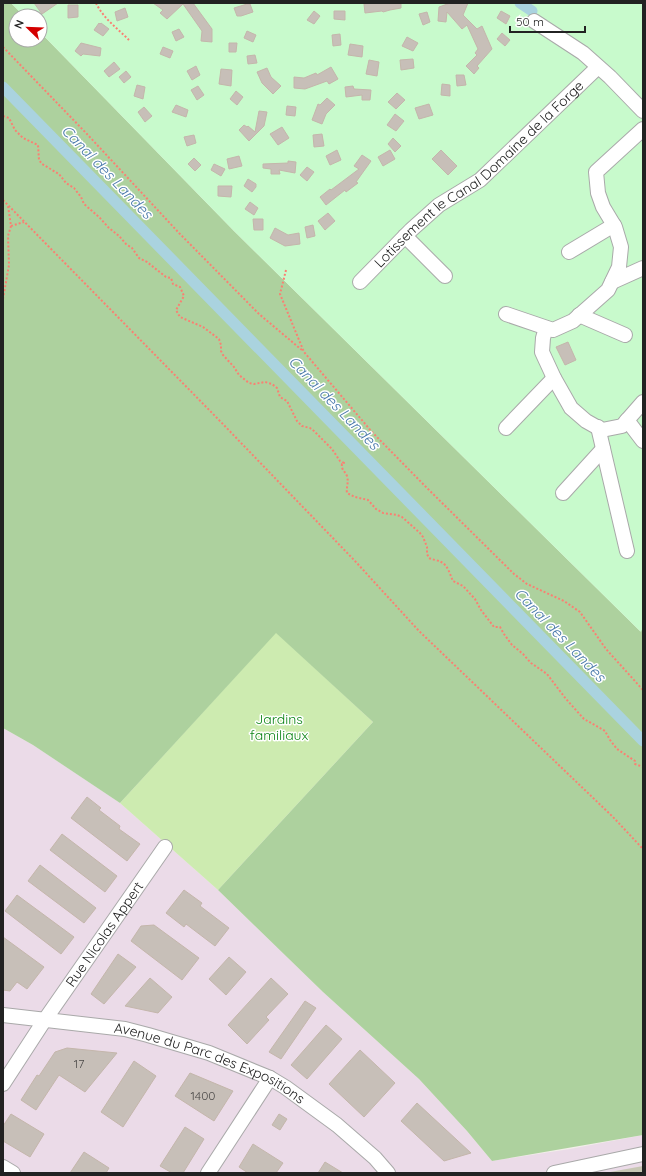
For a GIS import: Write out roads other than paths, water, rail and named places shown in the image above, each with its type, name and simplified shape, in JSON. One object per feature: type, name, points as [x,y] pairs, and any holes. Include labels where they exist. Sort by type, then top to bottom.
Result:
[{"type":"street","points":[[534,21],[583,53],[643,111]]},
{"type":"street","name":"Lotissement le Canal Domaine de la Forge","points":[[360,282],[405,236],[439,205],[480,180],[598,66]]},
{"type":"street","points":[[506,314],[553,330],[573,321],[608,290],[619,267],[621,246],[614,225],[603,207],[598,193],[596,172],[643,129]]},
{"type":"street","points":[[569,252],[614,225]]},
{"type":"street","points":[[405,236],[446,276]]},
{"type":"street","points":[[612,282],[643,268]]},
{"type":"street","points":[[579,315],[625,335]]},
{"type":"street","points":[[546,328],[543,338],[542,352],[554,378],[571,408],[586,421],[602,430],[622,426],[643,402]]},
{"type":"street","points":[[506,428],[554,378]]},
{"type":"street","points":[[627,420],[643,441]]},
{"type":"street","points":[[598,427],[627,551]]},
{"type":"street","points":[[563,493],[603,449]]},
{"type":"street","name":"Rue Nicolas Appert","points":[[3,1084],[44,1021],[165,847]]},
{"type":"street","name":"Avenue du Parc des Expositions","points":[[3,1016],[125,1029],[209,1053],[270,1078],[285,1087],[337,1125],[375,1158],[388,1173]]},
{"type":"street","points":[[208,1173],[270,1078]]},
{"type":"street","points":[[554,1173],[643,1154]]},
{"type":"street","points":[[3,1167],[13,1173]]},
{"type":"waterway","points":[[520,3],[532,11]]},
{"type":"waterway","name":"Canal des Landes","points":[[3,87],[643,741]]},
{"type":"park label","name":"Jardins familiaux","points":[[279,728]]}]
